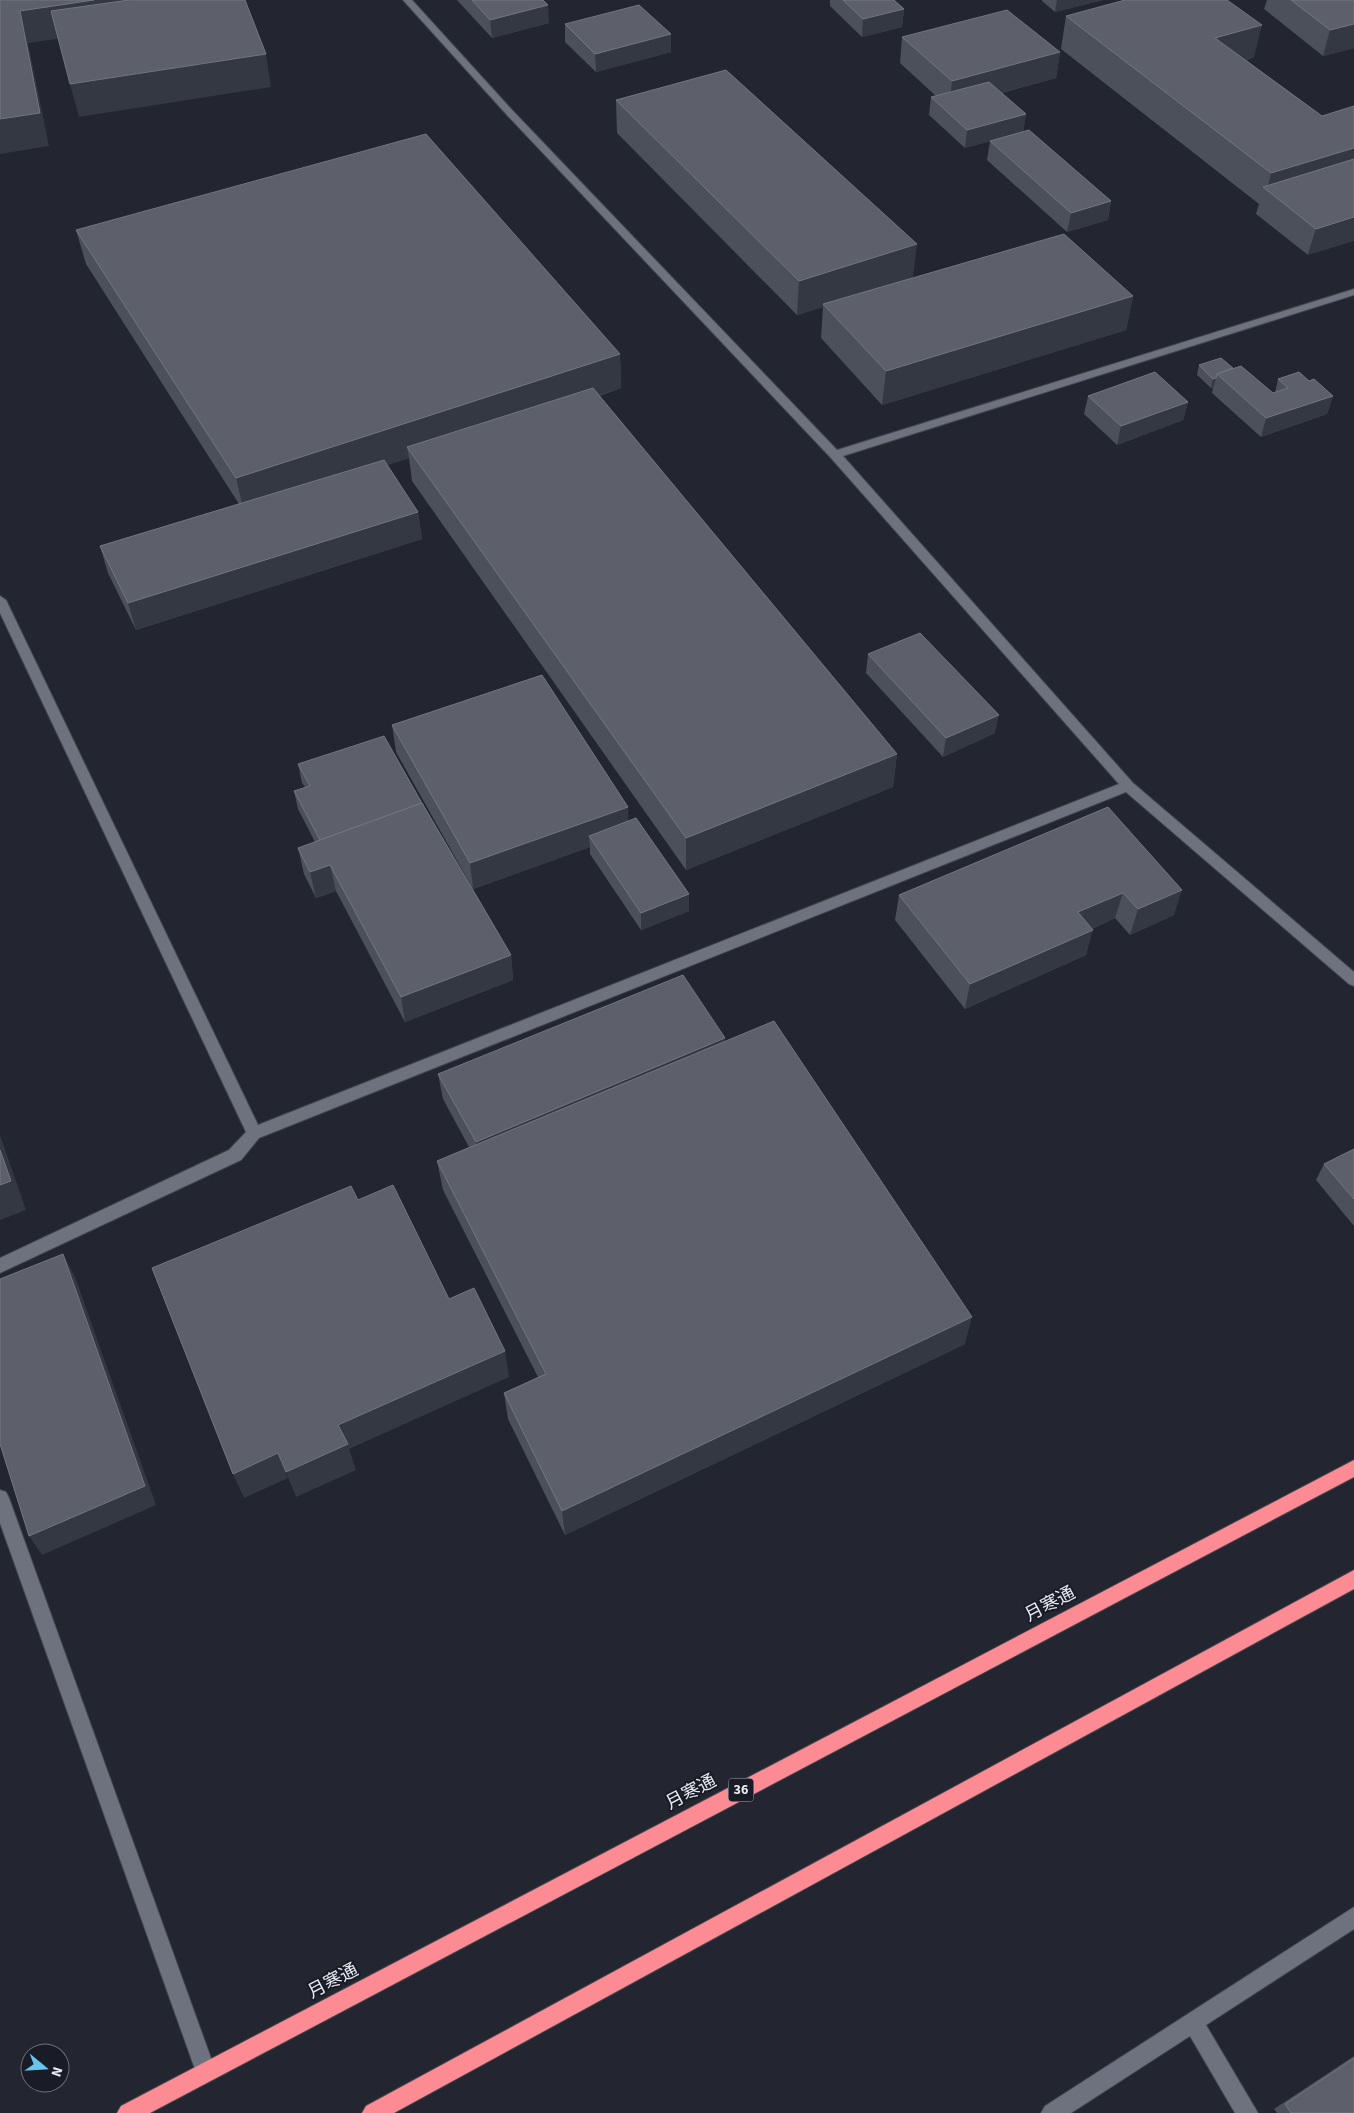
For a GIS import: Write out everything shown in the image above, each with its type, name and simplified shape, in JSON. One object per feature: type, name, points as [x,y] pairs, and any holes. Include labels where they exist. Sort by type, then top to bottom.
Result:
[{"type":"highway","name":"月寒通","points":[[128,2113],[1354,1468]]},
{"type":"highway","points":[[373,2113],[1354,1580]]},
{"type":"street","points":[[407,0],[510,113],[835,456],[1128,786],[1354,980]]},
{"type":"street","points":[[835,456],[1354,292]]},
{"type":"street","points":[[0,600],[254,1133]]},
{"type":"street","points":[[0,1266],[235,1155],[254,1133],[1128,786]]},
{"type":"street","points":[[0,1498],[206,2072]]},
{"type":"street","points":[[1052,2113],[1354,1916]]},
{"type":"street","points":[[1193,2022],[1247,2113]]},
{"type":"building","points":[[0,0],[94,0],[20,11],[40,113],[0,119]]},
{"type":"building","points":[[129,0],[245,0],[266,54],[70,84],[51,11]]},
{"type":"building","points":[[472,0],[543,0],[548,5],[490,20]]},
{"type":"building","points":[[843,0],[894,0],[904,9],[863,19]]},
{"type":"building","points":[[1125,0],[1227,0],[1262,25],[1215,38],[1322,116],[1354,106],[1354,148],[1271,173],[1066,16]]},
{"type":"building","points":[[1291,0],[1354,0],[1354,24],[1330,30]]},
{"type":"building","points":[[639,5],[671,34],[595,54],[565,24]]},
{"type":"building","points":[[1007,10],[1060,52],[952,81],[902,37]]},
{"type":"building","points":[[726,70],[917,244],[799,281],[616,100]]},
{"type":"building","points":[[989,82],[1026,114],[967,130],[931,97]]},
{"type":"building","points":[[1029,130],[1111,201],[1071,213],[990,141]]},
{"type":"building","points":[[426,134],[620,354],[236,478],[76,230]]},
{"type":"building","points":[[1354,159],[1354,217],[1316,229],[1263,187]]},
{"type":"building","points":[[1064,234],[1133,296],[886,371],[823,304]]},
{"type":"building","points":[[1221,358],[1233,368],[1217,374],[1216,378],[1213,379],[1199,365]]},
{"type":"building","points":[[1241,366],[1273,393],[1288,388],[1278,379],[1299,372],[1309,381],[1314,379],[1333,396],[1266,418],[1217,374]]},
{"type":"building","points":[[1155,372],[1188,402],[1121,426],[1088,396]]},
{"type":"building","points":[[593,388],[897,754],[686,838],[407,447]]},
{"type":"building","points":[[384,460],[418,512],[128,603],[100,546]]},
{"type":"building","points":[[920,633],[999,715],[946,738],[868,654]]},
{"type":"building","points":[[542,675],[628,807],[470,863],[392,725]]},
{"type":"building","points":[[384,736],[422,803],[320,840],[294,791],[310,786],[298,764]]},
{"type":"building","points":[[422,803],[511,955],[401,997],[330,865],[310,872],[298,848]]},
{"type":"building","points":[[1108,807],[1182,890],[1138,909],[1123,893],[1078,912],[1093,930],[970,984],[899,895]]},
{"type":"building","points":[[636,818],[689,894],[641,913],[589,836]]},
{"type":"building","points":[[683,975],[725,1038],[476,1142],[438,1074]]},
{"type":"building","points":[[774,1021],[972,1317],[562,1511],[504,1393],[546,1374],[437,1161]]},
{"type":"building","points":[[1354,1149],[1354,1199],[1324,1164]]},
{"type":"building","points":[[0,1150],[11,1181],[0,1185]]},
{"type":"building","points":[[393,1185],[449,1299],[474,1288],[505,1351],[338,1425],[348,1444],[286,1472],[278,1453],[233,1474],[152,1268],[351,1186],[358,1200]]},
{"type":"building","points":[[63,1254],[145,1486],[29,1536],[0,1444],[0,1279]]},
{"type":"building","points":[[1354,2058],[1354,2113],[1291,2113],[1285,2104]]}]
